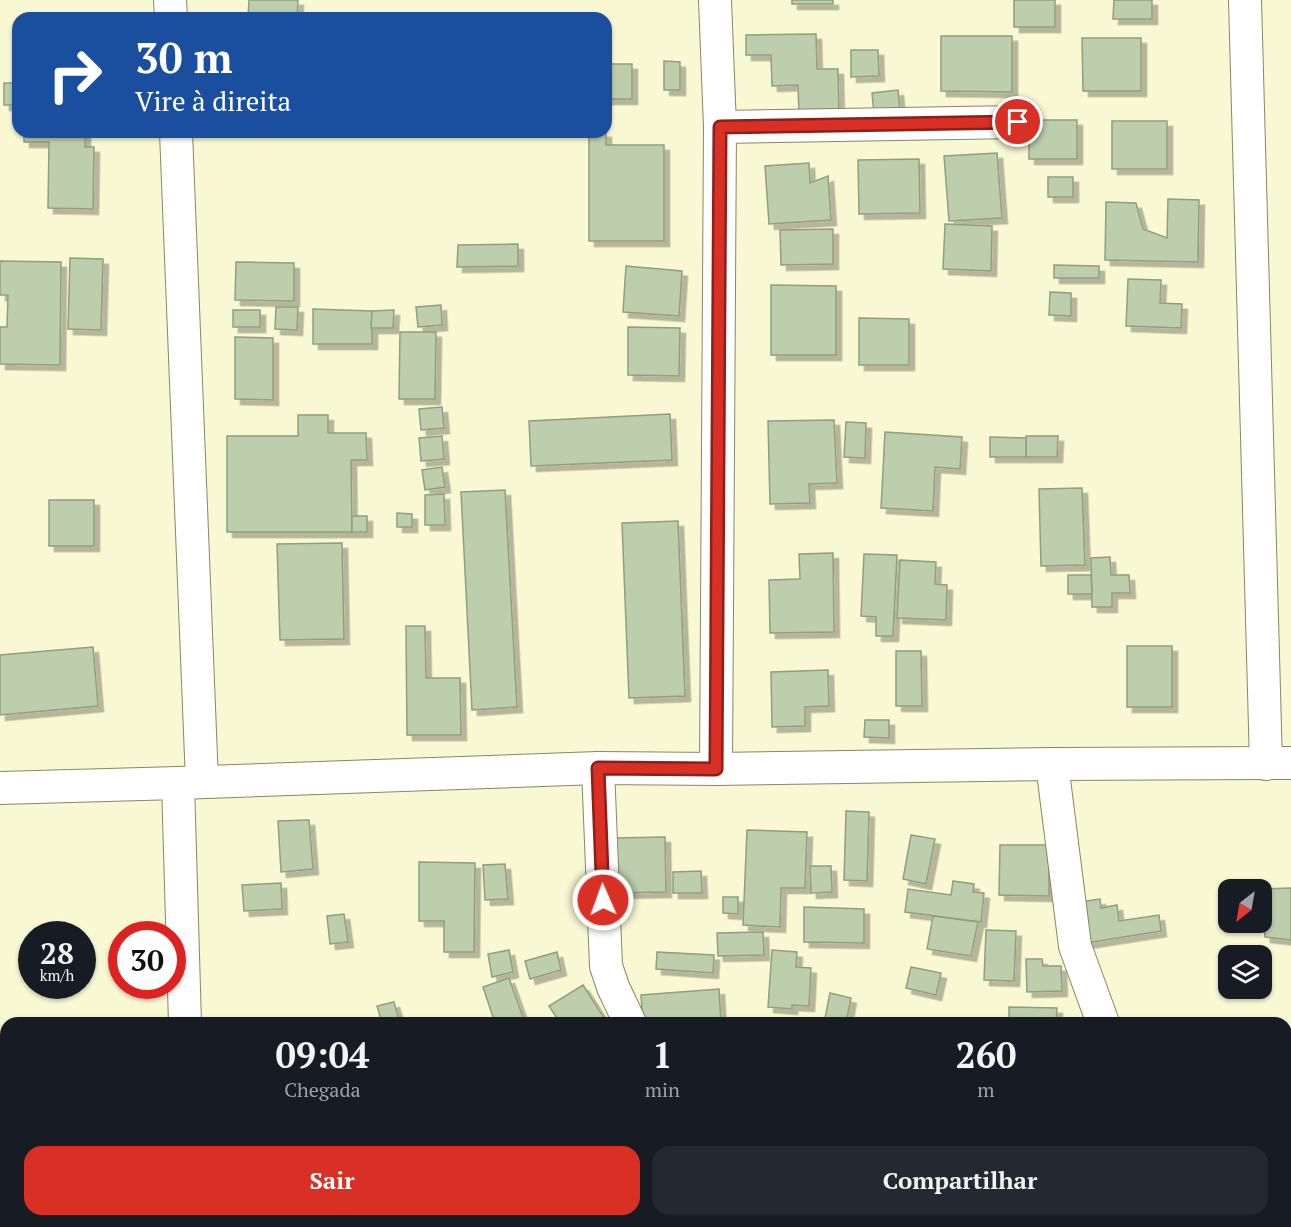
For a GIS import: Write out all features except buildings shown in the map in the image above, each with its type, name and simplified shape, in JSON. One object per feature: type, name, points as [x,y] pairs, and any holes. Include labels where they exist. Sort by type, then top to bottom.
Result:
[{"type":"street","points":[[715,0],[720,127],[716,769]]},
{"type":"street","points":[[0,788],[598,768],[716,769],[1278,763],[1245,0]]},
{"type":"street","points":[[720,127],[1018,122]]},
{"type":"street","points":[[176,138],[190,783],[185,1017]]},
{"type":"street","points":[[1052,764],[1075,946],[1100,1017]]},
{"type":"street","points":[[598,768],[606,966],[627,1017]]},
{"type":"route","points":[[603,900],[598,768],[716,769],[720,127],[1018,122]]}]
